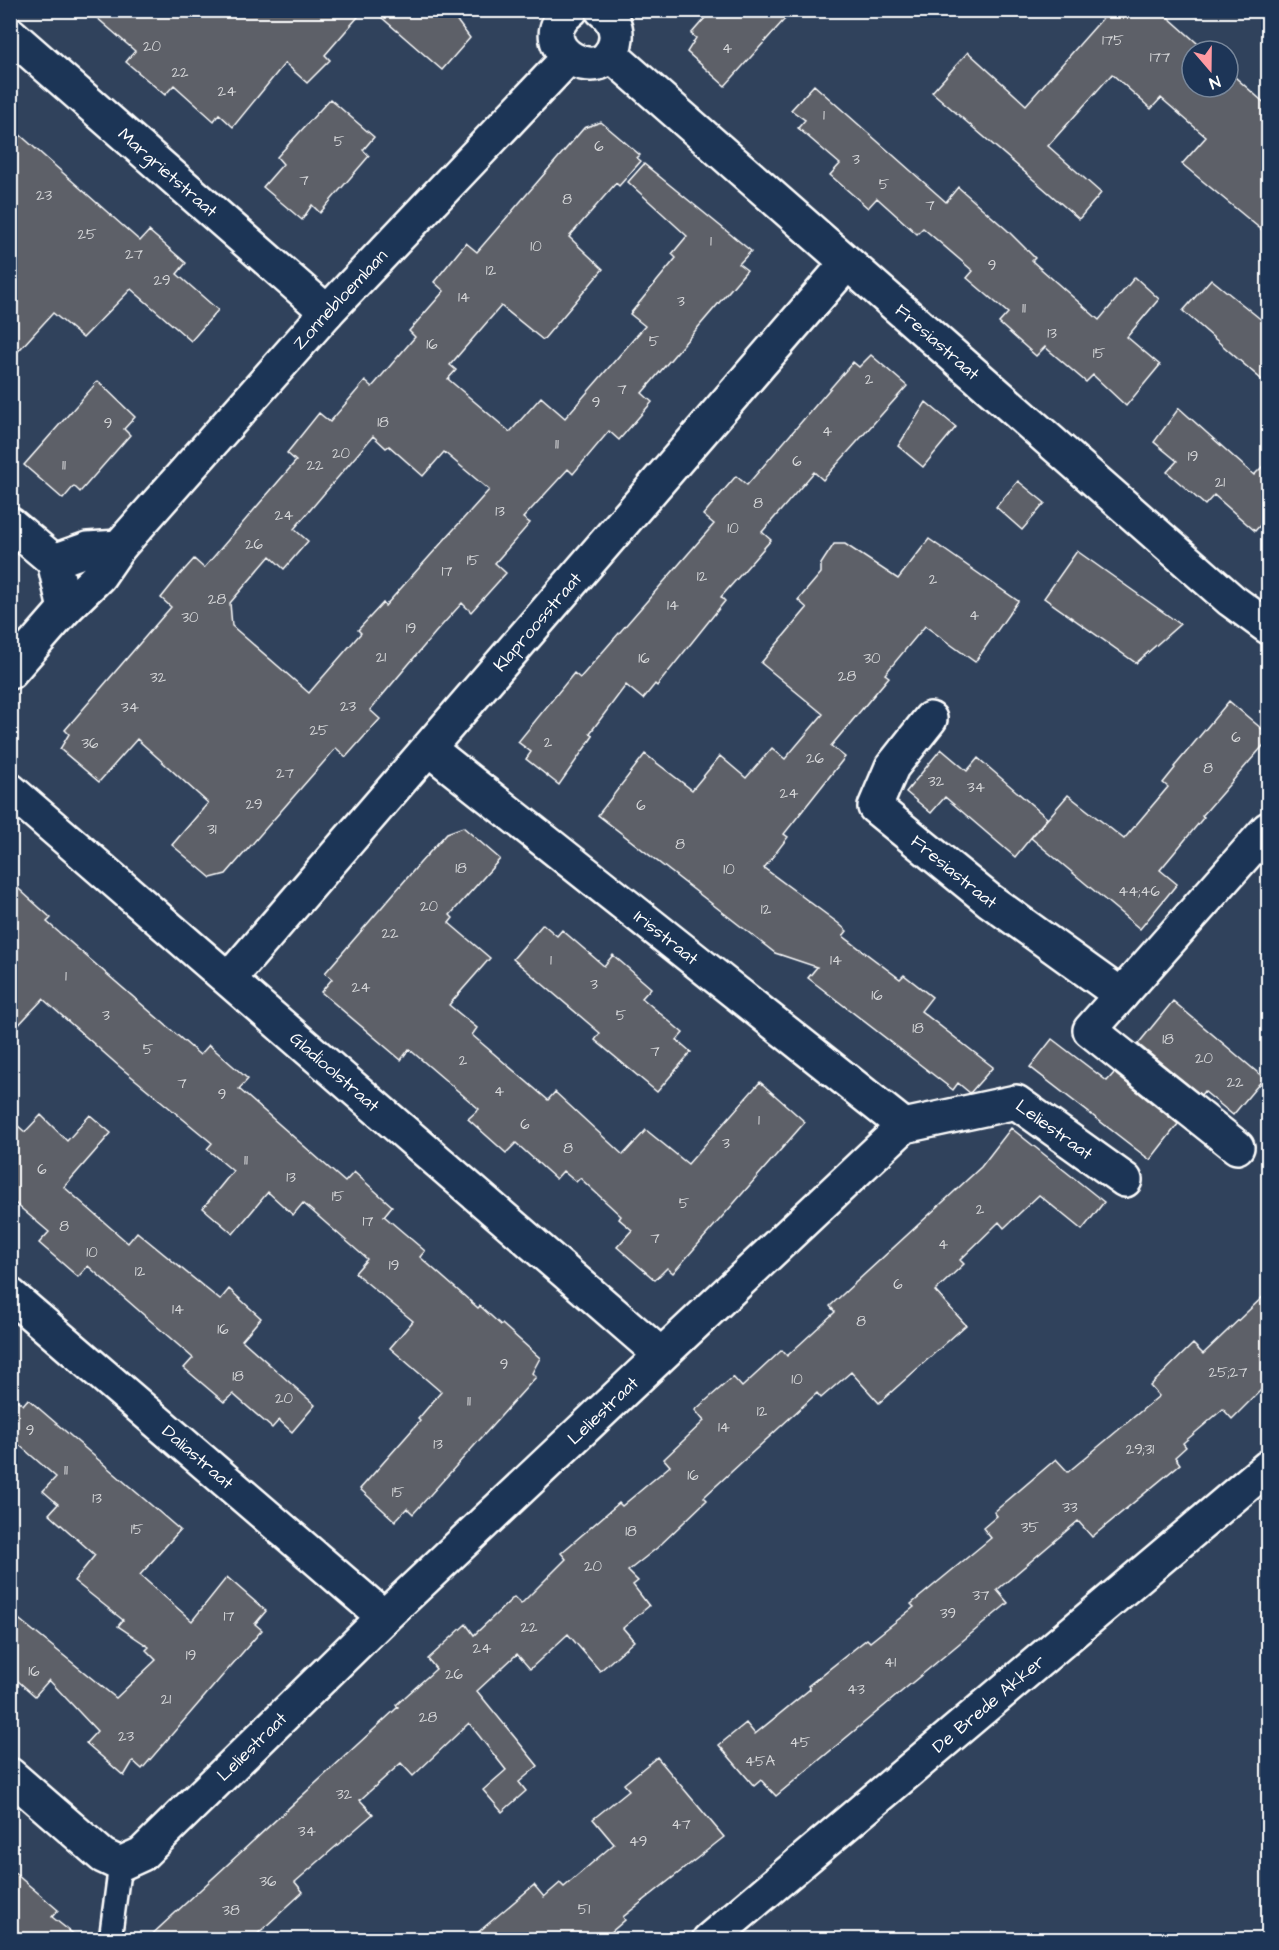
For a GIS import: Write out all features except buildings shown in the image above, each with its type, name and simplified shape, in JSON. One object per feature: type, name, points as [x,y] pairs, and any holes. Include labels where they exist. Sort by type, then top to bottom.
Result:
[{"type":"street","points":[[566,12],[557,32],[558,42],[568,58],[577,63],[593,64],[610,54],[616,42],[616,32],[608,12]]},
{"type":"street","name":"Margrietstraat","points":[[10,34],[327,312]]},
{"type":"street","name":"Fresiastraat","points":[[610,54],[1231,600],[1269,627]]},
{"type":"street","name":"Zonnebloemlaan","points":[[10,672],[64,609],[99,576],[119,547],[327,312],[568,58]]},
{"type":"street","name":"Klaproosstraat","points":[[229,979],[847,263]]},
{"type":"street","points":[[10,524],[54,561],[64,609]]},
{"type":"street","points":[[54,561],[88,549],[119,547]]},
{"type":"street","name":"Fresiastraat","points":[[930,719],[892,767],[875,807],[989,900],[1121,995]]},
{"type":"street","name":"Irisstraat","points":[[429,750],[904,1126]]},
{"type":"street","name":"Gladioolstraat","points":[[10,790],[660,1354]]},
{"type":"street","points":[[1237,1147],[1090,1030],[1269,829]]},
{"type":"street","name":"Leliestraat","points":[[120,1863],[142,1854],[384,1617],[904,1126],[1016,1102],[1125,1180]]},
{"type":"street","name":"Daliastraat","points":[[10,1295],[384,1617]]},
{"type":"street","name":"De Brede Akker","points":[[709,1940],[1269,1467]]},
{"type":"street","points":[[10,1775],[103,1856],[120,1863]]},
{"type":"lane","points":[[110,1940],[120,1863]]}]
